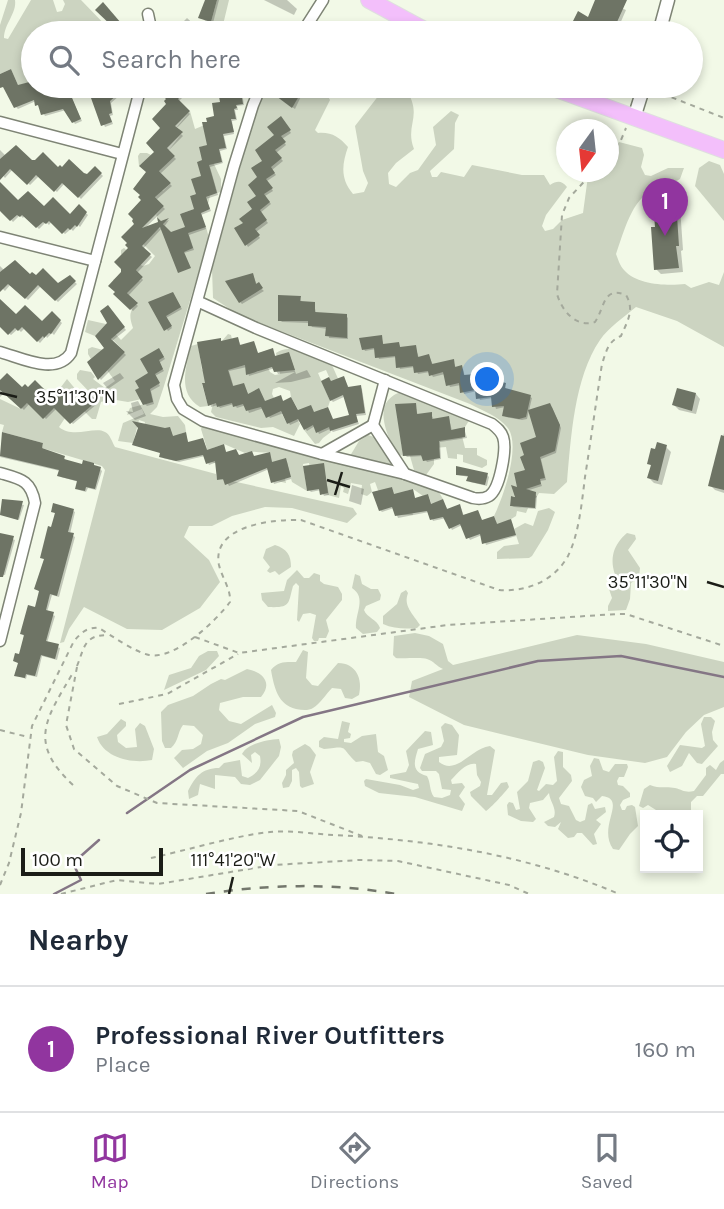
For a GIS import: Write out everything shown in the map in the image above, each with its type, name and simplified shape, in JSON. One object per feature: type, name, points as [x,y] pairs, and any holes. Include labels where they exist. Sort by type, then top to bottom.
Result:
[{"type":"main road","points":[[369,0],[408,21]]},
{"type":"main road","points":[[580,98],[724,150]]},
{"type":"street","points":[[310,21],[323,0]]},
{"type":"street","points":[[662,21],[668,0]]},
{"type":"street","points":[[148,14],[149,21]]},
{"type":"street","points":[[0,352],[50,365],[62,363],[71,353],[138,98]]},
{"type":"street","points":[[197,301],[256,328],[489,422],[503,436],[505,446],[495,489],[491,495],[484,498],[472,498],[405,474],[203,421],[183,409],[177,399],[174,385],[197,301],[234,166],[257,98]]},
{"type":"street","points":[[632,118],[640,98]]},
{"type":"street","points":[[0,122],[122,155]]},
{"type":"street","points":[[0,237],[95,261]]},
{"type":"street","points":[[323,454],[373,425],[385,380]]},
{"type":"street","points":[[373,425],[405,474]]},
{"type":"street","points":[[0,473],[26,482],[33,491],[35,503],[0,641]]},
{"type":"street","points":[[0,594],[12,597]]},
{"type":"path","points":[[674,98],[724,118]]},
{"type":"path","points":[[619,142],[632,118]]},
{"type":"path","points":[[0,885],[9,863],[21,813],[29,737],[40,708],[74,641],[83,631],[99,628],[148,655],[177,649],[194,637],[230,602],[231,595],[219,563],[219,550],[227,538],[253,525],[270,521],[301,520],[489,588],[515,591],[537,585],[554,573],[568,556],[579,516],[602,364],[607,348],[614,339],[621,336],[629,318],[630,302],[626,295],[616,291],[610,293],[595,322],[586,324],[567,314],[560,305],[557,294],[562,215],[569,198],[584,182]]},
{"type":"path","points":[[120,704],[167,694],[239,653],[448,625],[626,614],[724,646]]},
{"type":"path","points":[[74,785],[49,759],[45,747],[46,727],[77,667],[88,639],[95,635],[110,635]]},
{"type":"path","points":[[194,637],[239,653]]},
{"type":"path","points":[[77,667],[66,725],[74,749],[117,786],[157,803],[298,811],[363,836]]},
{"type":"path","points":[[0,730],[29,737]]},
{"type":"path","points":[[151,858],[271,832],[363,836],[413,841],[519,860],[544,866],[619,894]]},
{"type":"path","points":[[61,894],[117,880],[158,884],[273,865],[359,860],[398,861],[509,885],[529,894]]},
{"type":"green space","points":[[8,0],[15,0],[15,5],[6,28],[4,38],[8,39],[31,0],[53,0],[57,12],[62,11],[65,4],[63,0],[81,0],[101,21],[21,21],[21,87],[11,69],[0,74],[0,25]]},
{"type":"green space","points":[[217,0],[229,0],[224,21],[211,21]]},
{"type":"green space","points":[[263,98],[329,98],[315,130],[335,136],[348,147],[343,171],[353,194],[364,192],[368,183],[363,171],[355,126],[377,98],[410,98],[414,113],[411,133],[414,149],[388,173],[389,184],[396,187],[410,173],[418,170],[436,145],[433,127],[451,111],[459,115],[455,123],[454,149],[430,171],[432,177],[437,177],[441,172],[464,177],[472,165],[522,175],[544,175],[550,185],[561,182],[567,187],[546,215],[542,226],[545,231],[553,229],[562,220],[583,213],[587,182],[619,182],[619,142],[642,148],[644,155],[641,167],[645,175],[651,176],[668,168],[684,168],[680,179],[654,189],[639,201],[629,217],[616,254],[621,267],[630,275],[653,283],[685,284],[691,288],[709,282],[719,285],[724,272],[724,347],[677,321],[636,307],[603,336],[584,372],[575,409],[567,482],[554,494],[539,493],[536,498],[511,496],[510,506],[528,508],[526,513],[517,511],[516,516],[498,527],[494,516],[512,458],[513,446],[507,427],[470,404],[239,315],[213,298],[212,269],[258,103]]},
{"type":"green space","points":[[190,111],[195,129],[207,124],[213,144],[200,147],[201,153],[210,158],[197,162],[214,164],[221,179],[221,192],[217,193],[215,187],[190,196],[192,201],[210,196],[208,204],[180,214],[206,227],[209,238],[157,407],[150,414],[178,416],[185,425],[186,432],[180,434],[181,437],[142,436],[145,422],[139,420],[133,443],[118,441],[123,423],[144,414],[142,409],[127,415],[130,408],[152,402],[151,397],[128,402],[110,399],[101,402],[96,419],[92,419],[84,411],[97,400],[77,379],[77,374],[80,370],[91,372],[95,377],[93,379],[105,388],[115,381],[96,355],[91,359],[88,349],[92,347],[103,350],[117,360],[125,352],[102,329],[95,336],[85,332],[88,320],[106,324],[121,340],[133,328],[130,314],[137,302],[113,280],[118,276],[140,281],[143,277],[121,254],[121,250],[124,248],[143,266],[149,264],[155,256],[143,244],[165,226],[156,215],[164,206],[151,192],[157,186],[163,191],[171,183],[148,159],[139,166],[138,156],[140,153],[147,153],[167,163],[175,156],[169,150],[182,133],[177,127]]},
{"type":"green space","points":[[709,161],[720,165],[724,174],[724,221],[695,186],[699,168]]},
{"type":"green space","points":[[228,334],[231,335],[238,367],[245,365],[257,372],[263,369],[266,363],[270,372],[280,374],[276,353],[289,349],[331,363],[340,383],[334,388],[326,370],[318,373],[330,401],[328,407],[322,409],[331,432],[315,444],[304,430],[308,427],[290,391],[279,387],[273,389],[272,394],[287,424],[296,417],[300,424],[294,436],[273,427],[261,428],[216,417],[211,412],[213,404],[207,382],[202,384],[208,406],[200,407],[193,401],[188,395],[185,380],[191,346],[198,344],[202,370],[210,369],[222,341]]},
{"type":"green space","points":[[67,379],[78,396],[66,406],[65,418],[59,427],[65,430],[105,432],[115,447],[216,474],[217,479],[353,508],[357,514],[347,523],[292,508],[265,507],[232,516],[212,526],[189,526],[184,537],[209,560],[220,582],[200,608],[162,630],[127,629],[84,607],[69,629],[64,642],[60,643],[105,470],[102,466],[42,448],[43,443],[2,432],[4,425],[0,424],[0,399],[21,409],[42,387],[46,390],[40,400],[67,393],[61,387]]},
{"type":"green space","points":[[401,392],[470,419],[465,427],[460,428],[465,448],[477,448],[477,455],[487,460],[487,465],[482,468],[463,462],[463,455],[457,454],[457,459],[448,458],[446,447],[434,448],[434,464],[426,475],[414,470],[401,439],[403,456],[396,453],[384,419],[386,403]]},
{"type":"green space","points":[[204,422],[437,489],[443,499],[437,502],[434,512],[428,494],[423,496],[413,489],[406,491],[413,515],[400,515],[392,487],[387,489],[383,504],[375,482],[370,484],[372,492],[367,496],[361,494],[362,485],[351,483],[348,494],[343,492],[344,488],[341,486],[339,498],[324,494],[328,493],[312,481],[309,463],[303,464],[307,491],[292,482],[285,459],[281,460],[286,483],[277,481],[269,452],[245,453],[224,444],[213,448],[218,464],[211,462],[201,429]]},
{"type":"green space","points":[[368,435],[374,437],[391,461],[391,468],[350,456],[359,441]]},
{"type":"green space","points":[[549,508],[555,512],[548,530],[532,556],[497,559],[497,552],[504,546],[519,544],[514,529],[525,523],[533,526],[538,511]]},
{"type":"green space","points":[[627,533],[635,535],[636,539],[628,550],[640,568],[639,577],[631,583],[626,610],[608,611],[612,598],[609,589],[616,577],[614,553],[618,542]]},
{"type":"green space","points":[[275,545],[283,548],[291,563],[291,567],[279,575],[275,571],[267,571],[270,567],[263,558],[266,549]]},
{"type":"green space","points":[[297,570],[304,578],[309,578],[314,573],[320,575],[320,581],[338,587],[342,594],[342,600],[326,620],[329,631],[326,638],[319,638],[318,641],[312,638],[316,615],[303,614],[299,622],[297,620],[299,586],[296,583],[285,606],[268,607],[262,600],[261,593],[284,591],[287,580]]},
{"type":"green space","points":[[355,574],[360,576],[362,584],[378,589],[381,595],[380,600],[366,606],[364,610],[379,625],[377,632],[363,634],[356,628],[360,601],[352,588]]},
{"type":"green space","points":[[406,590],[408,606],[420,625],[417,628],[404,628],[383,624],[383,616],[397,604],[401,593]]},
{"type":"green space","points":[[415,633],[429,636],[443,644],[448,661],[453,665],[577,635],[646,644],[724,662],[724,707],[704,715],[686,732],[667,757],[645,763],[588,755],[464,725],[409,697],[412,681],[443,669],[427,659],[396,658],[393,655],[394,636]]},
{"type":"green space","points":[[303,650],[308,652],[306,678],[312,685],[318,686],[338,663],[344,664],[357,673],[359,695],[352,699],[345,698],[341,689],[332,688],[311,709],[296,709],[285,704],[275,689],[271,670],[279,664],[296,662]]},
{"type":"green space","points":[[208,651],[217,651],[219,656],[206,670],[164,690],[169,675],[191,668],[199,656]]},
{"type":"green space","points":[[247,669],[262,675],[266,683],[261,697],[243,697],[220,703],[219,710],[229,721],[241,724],[272,705],[275,717],[255,724],[228,743],[207,751],[183,768],[174,758],[182,750],[193,749],[201,744],[203,735],[194,726],[183,725],[174,745],[165,748],[162,741],[161,712],[168,705],[193,696],[221,679],[225,680]]},
{"type":"green space","points":[[704,717],[711,717],[715,721],[712,732],[713,740],[718,746],[702,764],[697,763],[689,753],[682,766],[670,772],[667,766],[680,745],[702,748],[705,746],[701,724]]},
{"type":"green space","points":[[121,719],[126,722],[126,726],[117,735],[118,742],[126,748],[137,747],[135,729],[140,723],[145,726],[154,749],[152,760],[120,758],[112,755],[101,744],[97,737],[107,734]]},
{"type":"green space","points":[[342,721],[350,723],[350,738],[344,739],[344,742],[351,743],[362,736],[376,734],[378,752],[384,756],[388,770],[380,775],[376,774],[370,763],[356,762],[343,748],[319,747],[319,741],[324,737],[338,739]]},
{"type":"green space","points":[[445,723],[452,725],[459,735],[457,755],[439,757],[439,762],[452,766],[483,748],[490,746],[495,750],[487,795],[492,795],[501,783],[507,782],[509,787],[488,810],[471,796],[470,792],[480,786],[481,782],[476,764],[466,766],[451,780],[452,784],[462,783],[465,787],[459,796],[465,804],[462,811],[415,797],[379,793],[365,786],[366,779],[413,790],[419,788],[418,784],[390,778],[390,775],[406,772],[409,765],[406,751],[425,731],[431,732],[433,745],[418,749],[416,769],[427,776],[434,797],[450,795],[451,790],[442,789],[436,771],[422,771],[420,768],[425,754],[441,747],[444,741],[441,727]]},
{"type":"green space","points":[[279,739],[279,756],[260,780],[250,785],[241,784],[235,777],[215,775],[215,789],[200,784],[198,795],[189,799],[188,791],[196,778],[224,763],[240,760],[242,776],[248,778],[257,772],[260,756],[255,752],[251,755],[252,763],[242,754],[253,745]]},
{"type":"green space","points":[[305,744],[316,755],[310,772],[314,784],[302,788],[296,768],[292,770],[289,787],[283,788],[286,770],[294,763],[293,751]]},
{"type":"green space","points":[[558,751],[563,752],[563,767],[571,775],[572,781],[559,798],[561,804],[569,806],[576,820],[580,822],[585,820],[588,805],[592,803],[595,809],[605,807],[606,812],[596,820],[601,824],[594,834],[597,844],[593,845],[582,833],[568,838],[558,829],[561,822],[555,827],[544,822],[555,814],[549,793],[543,800],[530,803],[529,808],[536,819],[533,822],[521,821],[508,815],[509,802],[513,803],[516,810],[520,809],[517,792],[528,781],[533,762],[543,762],[545,768],[537,790],[557,781],[554,757]]},
{"type":"green space","points":[[594,758],[599,759],[603,770],[609,772],[615,764],[627,764],[628,767],[624,777],[619,777],[617,781],[618,785],[630,793],[630,797],[620,805],[622,810],[627,806],[635,807],[638,826],[619,850],[613,849],[609,840],[612,802],[602,796],[596,802],[585,796],[581,787],[584,780],[592,776],[590,766]]},
{"type":"green space","points":[[724,760],[724,774],[721,774],[703,796],[697,796],[691,802],[691,810],[656,810],[648,805],[643,808],[639,806],[644,789],[650,785],[694,791],[706,775],[706,768],[710,765],[716,770]]},
{"type":"building","points":[[205,0],[217,0],[211,21],[198,18]]},
{"type":"building","points":[[595,0],[627,0],[617,21],[573,21],[578,11],[588,17]]},
{"type":"building","points":[[103,2],[119,21],[107,21],[95,10]]},
{"type":"building","points":[[11,69],[18,85],[21,84],[21,98],[72,98],[81,119],[72,123],[63,109],[41,115],[34,100],[14,108],[3,87],[0,88],[0,74]]},
{"type":"building","points":[[91,98],[113,98],[110,101],[112,113],[109,114],[112,122],[101,126]]},
{"type":"building","points":[[179,98],[190,111],[175,126],[183,132],[167,148],[175,156],[159,171],[171,183],[155,197],[164,206],[142,228],[158,222],[157,217],[161,221],[169,218],[163,224],[171,232],[185,227],[180,214],[194,209],[190,196],[196,194],[191,179],[201,176],[197,162],[202,160],[199,147],[207,145],[202,122],[207,122],[206,118],[214,116],[212,103],[220,102],[219,98],[242,98],[243,104],[236,105],[237,108],[234,109],[236,119],[231,119],[234,132],[223,134],[226,148],[219,149],[222,162],[209,165],[217,193],[206,197],[210,209],[201,213],[206,227],[188,233],[193,248],[184,252],[191,268],[178,273],[160,227],[142,246],[151,254],[136,270],[143,277],[127,293],[138,303],[130,310],[108,286],[121,272],[114,262],[128,248],[121,237],[134,224],[128,214],[141,200],[138,197],[140,195],[133,189],[146,172],[139,166],[154,152],[146,143],[160,128],[152,119],[166,104],[166,99]]},
{"type":"building","points":[[279,98],[298,98],[292,108]]},
{"type":"building","points":[[281,116],[291,130],[281,136],[286,142],[275,150],[282,158],[271,167],[275,173],[266,179],[273,188],[264,194],[270,202],[260,210],[267,220],[255,229],[260,235],[245,246],[234,228],[243,223],[239,219],[252,209],[247,202],[256,196],[248,185],[257,177],[251,168],[262,161],[255,150],[274,135],[267,127]]},
{"type":"building","points":[[16,145],[32,160],[43,152],[58,167],[62,167],[69,159],[84,173],[87,174],[95,166],[102,173],[78,198],[62,183],[54,192],[36,175],[27,185],[10,169],[0,180],[0,159]]},
{"type":"building","points":[[0,182],[18,200],[28,191],[44,206],[53,197],[70,214],[79,204],[87,212],[77,227],[75,225],[70,230],[68,228],[62,234],[49,221],[36,228],[22,215],[17,215],[10,221],[0,211]]},
{"type":"building","points":[[676,201],[679,268],[654,270],[651,227],[655,227],[653,202]]},
{"type":"building","points":[[15,260],[30,274],[32,272],[36,275],[43,268],[58,283],[70,275],[76,281],[55,301],[38,285],[25,299],[8,284],[0,292],[0,272]]},
{"type":"building","points":[[253,273],[256,284],[259,282],[263,288],[239,303],[225,281]]},
{"type":"building","points":[[173,292],[181,307],[166,316],[172,326],[164,331],[148,302]]},
{"type":"building","points":[[278,295],[301,296],[300,301],[315,302],[315,312],[347,314],[347,338],[325,336],[326,327],[308,326],[308,321],[278,321]]},
{"type":"building","points":[[0,299],[16,314],[25,305],[42,321],[52,311],[61,320],[51,334],[44,338],[43,336],[37,342],[22,327],[18,331],[15,328],[8,335],[0,327]]},
{"type":"building","points":[[108,305],[125,327],[111,339],[125,352],[98,380],[87,362],[104,348],[95,336],[107,323],[100,311]]},
{"type":"building","points":[[382,335],[383,344],[399,342],[400,347],[416,345],[418,357],[429,354],[432,364],[454,359],[455,367],[462,365],[464,375],[486,373],[487,380],[506,383],[505,388],[531,395],[526,417],[519,419],[502,416],[504,406],[492,407],[491,397],[476,399],[475,390],[460,393],[459,383],[446,386],[443,372],[429,376],[428,371],[414,373],[413,366],[396,368],[395,356],[375,358],[374,348],[362,350],[359,338]]},
{"type":"building","points":[[238,337],[240,345],[254,341],[258,353],[273,348],[275,356],[289,352],[295,370],[274,372],[272,367],[246,375],[245,365],[228,370],[233,386],[244,383],[248,394],[259,388],[265,401],[281,395],[283,401],[291,397],[298,410],[311,405],[314,412],[328,407],[333,419],[349,415],[343,395],[330,401],[321,381],[329,377],[331,381],[344,376],[348,387],[361,385],[365,413],[356,414],[358,422],[330,431],[329,427],[316,433],[313,425],[304,430],[298,419],[287,424],[281,411],[266,418],[261,407],[246,411],[243,404],[233,407],[232,403],[217,407],[216,403],[208,406],[197,342]]},
{"type":"building","points":[[159,348],[164,357],[159,360],[163,369],[155,374],[160,383],[150,389],[153,402],[143,405],[135,390],[139,388],[135,381],[148,373],[140,359]]},
{"type":"building","points":[[7,373],[22,387],[25,384],[28,387],[35,380],[50,395],[61,387],[76,402],[89,392],[97,401],[70,424],[54,408],[43,419],[27,403],[21,409],[0,390],[0,380]]},
{"type":"building","points":[[677,388],[696,393],[692,411],[672,405]]},
{"type":"building","points":[[416,403],[417,414],[432,412],[432,419],[449,416],[451,430],[465,427],[465,437],[439,441],[440,458],[423,461],[421,455],[403,456],[395,404]]},
{"type":"building","points":[[550,403],[560,425],[555,451],[540,457],[545,478],[540,479],[541,484],[526,489],[536,492],[535,508],[510,506],[511,496],[515,497],[511,485],[517,487],[514,473],[525,470],[520,457],[524,455],[520,443],[536,437],[528,410]]},
{"type":"building","points":[[132,421],[170,427],[173,436],[186,432],[188,442],[203,438],[207,450],[224,444],[226,452],[236,449],[239,455],[252,451],[254,456],[270,452],[272,462],[286,458],[291,477],[271,483],[267,468],[225,485],[223,479],[217,480],[215,461],[206,464],[203,455],[176,461],[132,445],[138,428]]},
{"type":"building","points":[[2,432],[43,443],[42,448],[65,456],[64,459],[82,464],[83,460],[101,467],[95,489],[75,489],[77,481],[57,476],[59,470],[0,456]]},
{"type":"building","points":[[721,435],[724,436],[724,490],[708,486]]},
{"type":"building","points":[[657,442],[667,445],[658,481],[647,478],[651,465],[647,464],[651,448],[655,449]]},
{"type":"building","points":[[324,463],[328,493],[320,495],[319,489],[307,491],[303,466]]},
{"type":"building","points":[[456,466],[488,473],[485,485],[466,481],[468,476],[456,475]]},
{"type":"building","points":[[392,487],[394,494],[413,489],[415,498],[428,494],[431,504],[443,499],[447,509],[460,504],[463,515],[478,510],[482,520],[494,516],[497,524],[511,519],[516,535],[482,544],[480,534],[466,539],[460,524],[449,529],[443,517],[430,520],[427,511],[395,516],[392,507],[379,511],[372,492]]},
{"type":"building","points":[[2,499],[23,501],[18,520],[0,515]]},
{"type":"building","points":[[53,503],[74,509],[68,532],[74,533],[57,596],[50,594],[46,610],[54,612],[46,641],[59,644],[55,659],[41,655],[35,676],[14,676],[18,663],[13,661],[15,653],[19,654],[24,635],[20,634],[28,605],[35,607],[39,591],[34,589],[44,559],[40,558],[48,526],[51,527],[55,513],[51,512]]},
{"type":"building","points":[[0,533],[14,536],[3,577],[0,577]]},
{"type":"waterway","points":[[127,813],[190,770],[303,717],[538,661],[621,656],[724,677]]},
{"type":"waterway","points":[[54,894],[81,880],[73,863],[99,840]]},
{"type":"railway","points":[[206,894],[301,886],[396,894]]},
{"type":"place","name":"Professional River Outfitters","points":[[665,236]]}]
